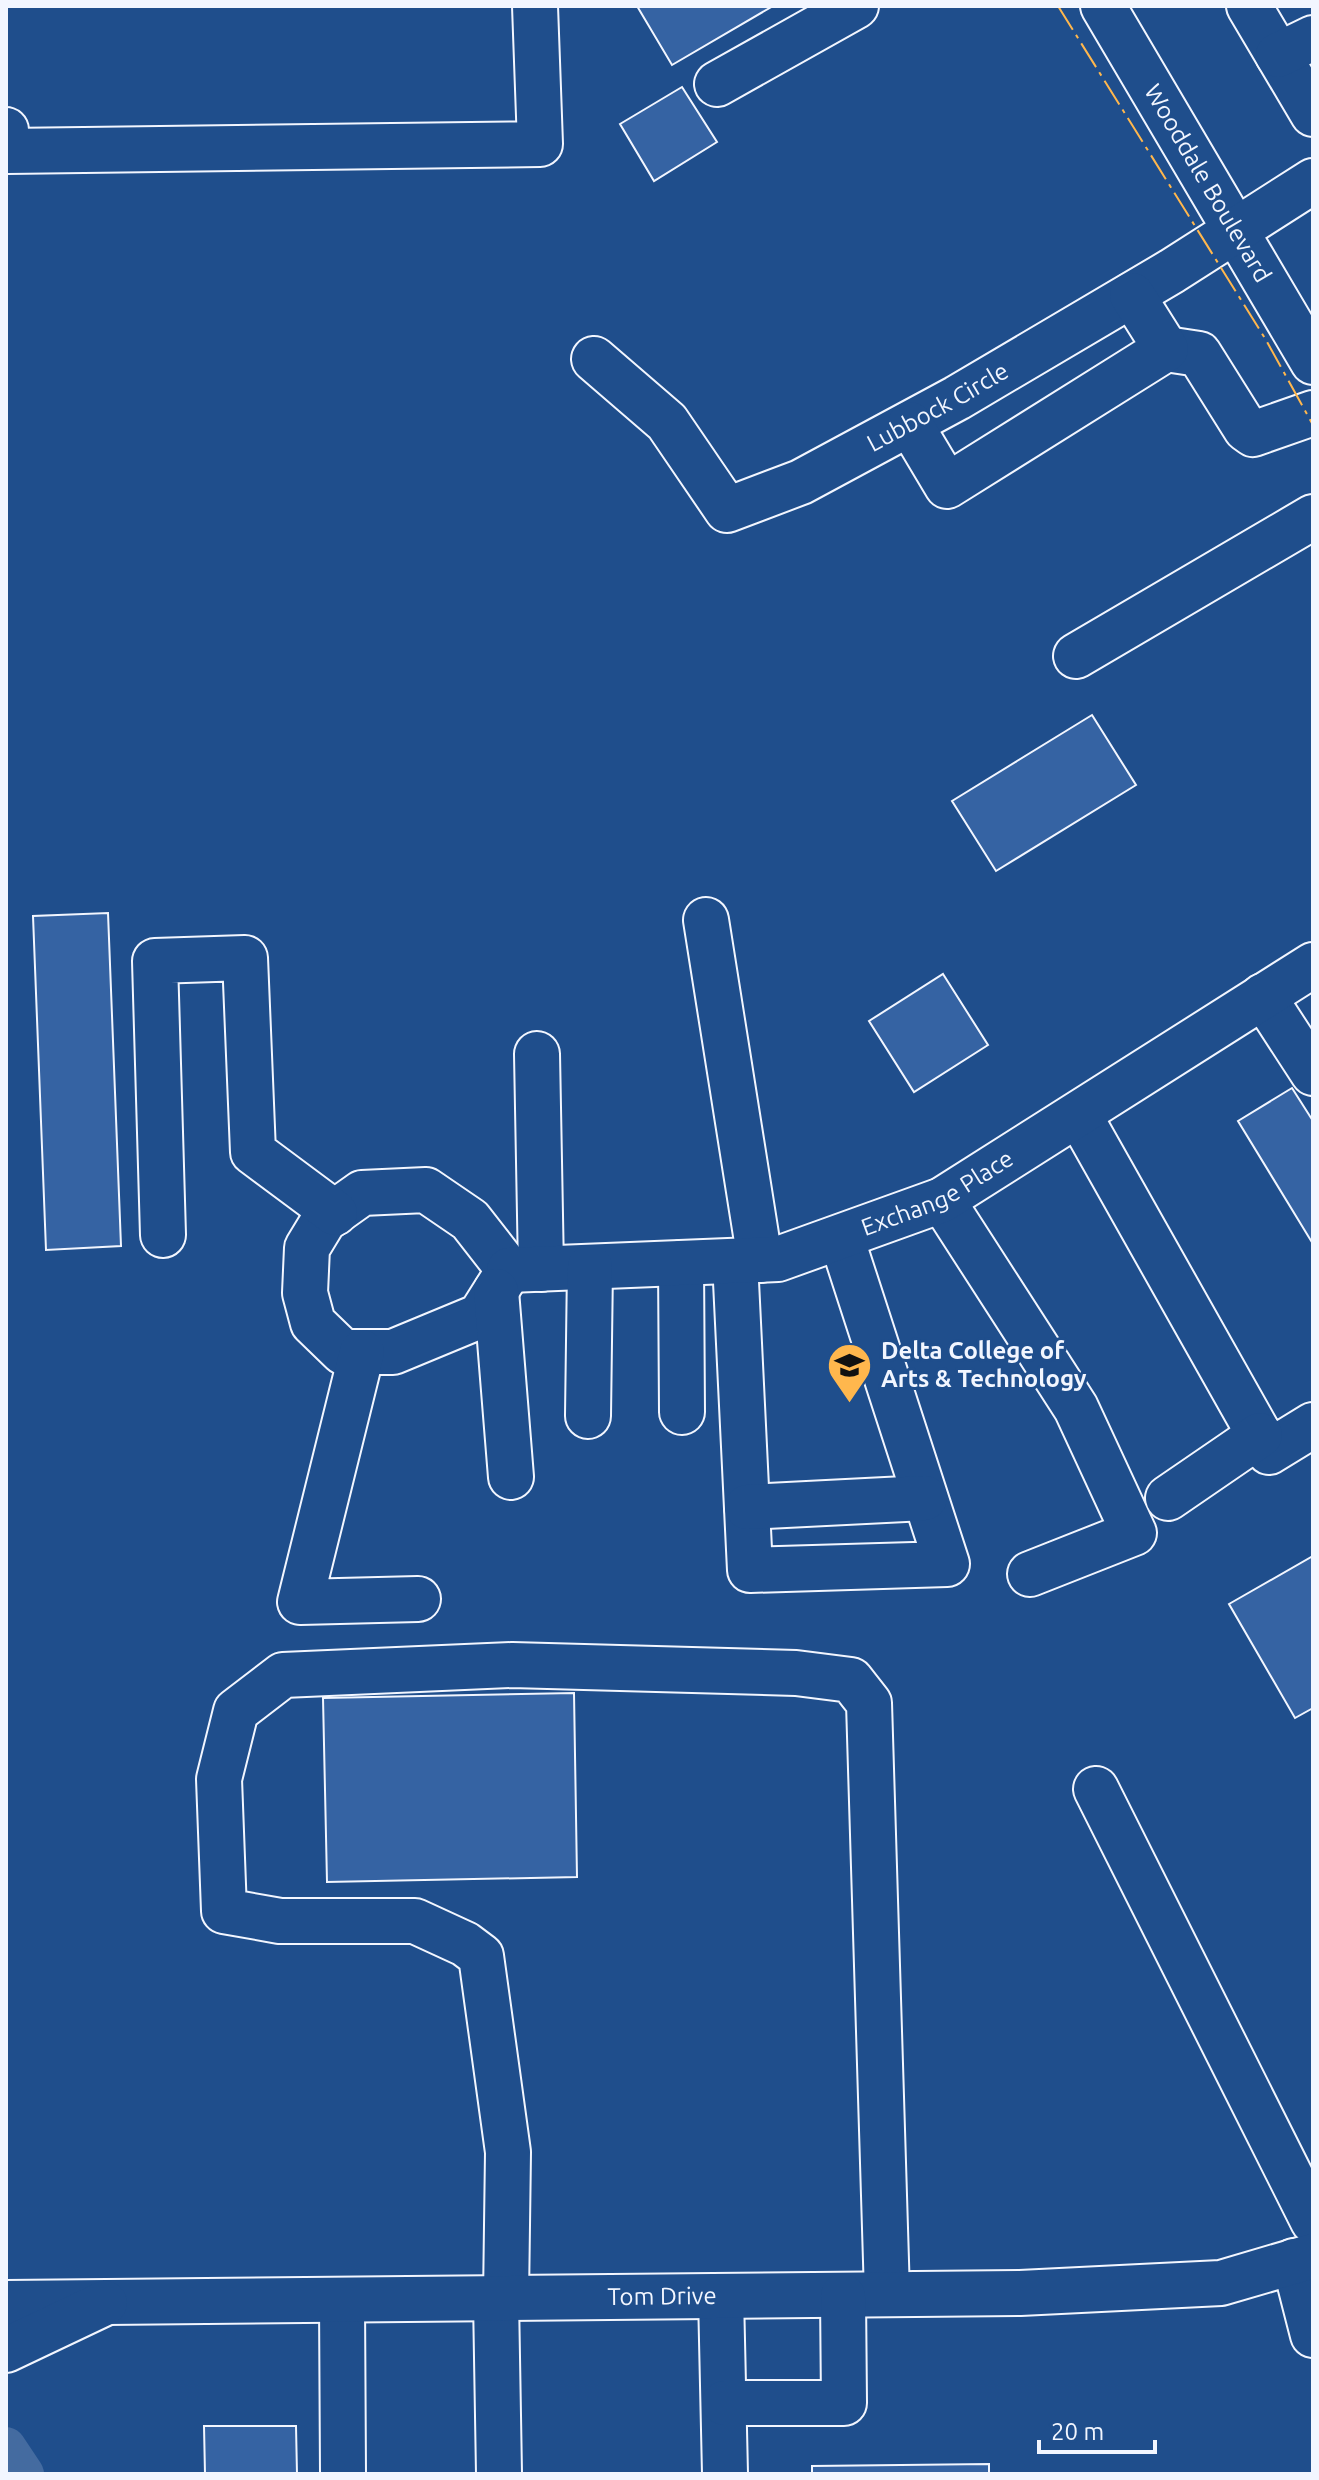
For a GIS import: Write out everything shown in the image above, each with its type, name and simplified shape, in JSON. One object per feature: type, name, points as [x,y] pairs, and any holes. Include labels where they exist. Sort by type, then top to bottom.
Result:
[{"type":"street","points":[[6,130],[7,151],[540,144],[535,6]]},
{"type":"street","points":[[717,84],[856,6]]},
{"type":"street","name":"Wooddale Boulevard","points":[[1103,6],[1313,362]]},
{"type":"street","points":[[1249,6],[1296,47],[1313,114]]},
{"type":"street","name":"Lubbock Circle","points":[[594,359],[667,422],[727,510],[801,482],[910,424],[1132,295],[1313,181]]},
{"type":"street","points":[[1132,295],[1166,349]]},
{"type":"street","points":[[910,424],[947,486],[1166,349],[1199,354],[1246,429],[1253,434],[1313,413]]},
{"type":"street","points":[[1076,656],[1313,517]]},
{"type":"street","points":[[706,920],[748,1260],[747,1507],[750,1570],[947,1564],[841,1237]]},
{"type":"street","points":[[163,1235],[155,961],[245,958],[253,1152],[335,1213]]},
{"type":"street","name":"Exchange Place","points":[[515,1277],[590,1267],[778,1259],[942,1200],[1313,965]]},
{"type":"street","points":[[1263,996],[1313,1073]]},
{"type":"street","points":[[511,1477],[515,1277],[537,1054]]},
{"type":"street","points":[[1079,1115],[1269,1452],[1313,1425]]},
{"type":"street","points":[[426,1190],[470,1220],[515,1277],[480,1316],[393,1352],[343,1352],[313,1323],[305,1293],[307,1248],[324,1220],[362,1193],[426,1190]]},
{"type":"street","points":[[942,1200],[1076,1408],[1134,1533],[1030,1574]]},
{"type":"street","points":[[681,1263],[682,1412]]},
{"type":"street","points":[[588,1416],[590,1267]]},
{"type":"street","points":[[362,1352],[300,1602],[418,1599]]},
{"type":"street","points":[[1168,1498],[1260,1435]]},
{"type":"street","points":[[747,1507],[925,1498]]},
{"type":"street","points":[[499,2474],[501,2299],[508,2152],[481,1956],[465,1944],[415,1921],[280,1921],[224,1911],[219,1779],[229,1738],[236,1711],[283,1675],[512,1665],[796,1673],[851,1680],[869,1703],[887,2294]]},
{"type":"street","points":[[1096,1789],[1313,2221]]},
{"type":"street","points":[[1304,2259],[1313,2335]]},
{"type":"street","name":"Tom Drive","points":[[6,2303],[1020,2293],[1221,2283],[1304,2259]]},
{"type":"street","points":[[721,2296],[725,2474]]},
{"type":"street","points":[[724,2403],[844,2403],[843,2296]]},
{"type":"street","points":[[342,2301],[343,2474]]},
{"type":"street","points":[[6,2350],[105,2303]]},
{"type":"building","points":[[637,6],[773,6],[672,65]]},
{"type":"building","points":[[682,87],[717,142],[654,181],[620,124]]},
{"type":"building","points":[[1092,715],[1136,785],[996,871],[952,801]]},
{"type":"building","points":[[108,913],[121,1246],[46,1250],[33,916]]},
{"type":"building","points":[[943,974],[988,1045],[914,1092],[869,1021]]},
{"type":"building","points":[[1292,1088],[1313,1121],[1313,1244],[1238,1121]]},
{"type":"building","points":[[1313,1556],[1313,1708],[1295,1718],[1229,1604]]},
{"type":"building","points":[[574,1693],[577,1877],[327,1882],[323,1698]]},
{"type":"building","points":[[204,2426],[296,2426],[297,2474],[205,2474]]},
{"type":"building","points":[[989,2464],[989,2474],[812,2474],[812,2466]]},
{"type":"waterway","points":[[6,2447],[24,2474]]},
{"type":"power","points":[[1058,6],[1266,340],[1313,425]]},
{"type":"place","name":"Delta College of Arts & Technology","points":[[850,1404]]}]
